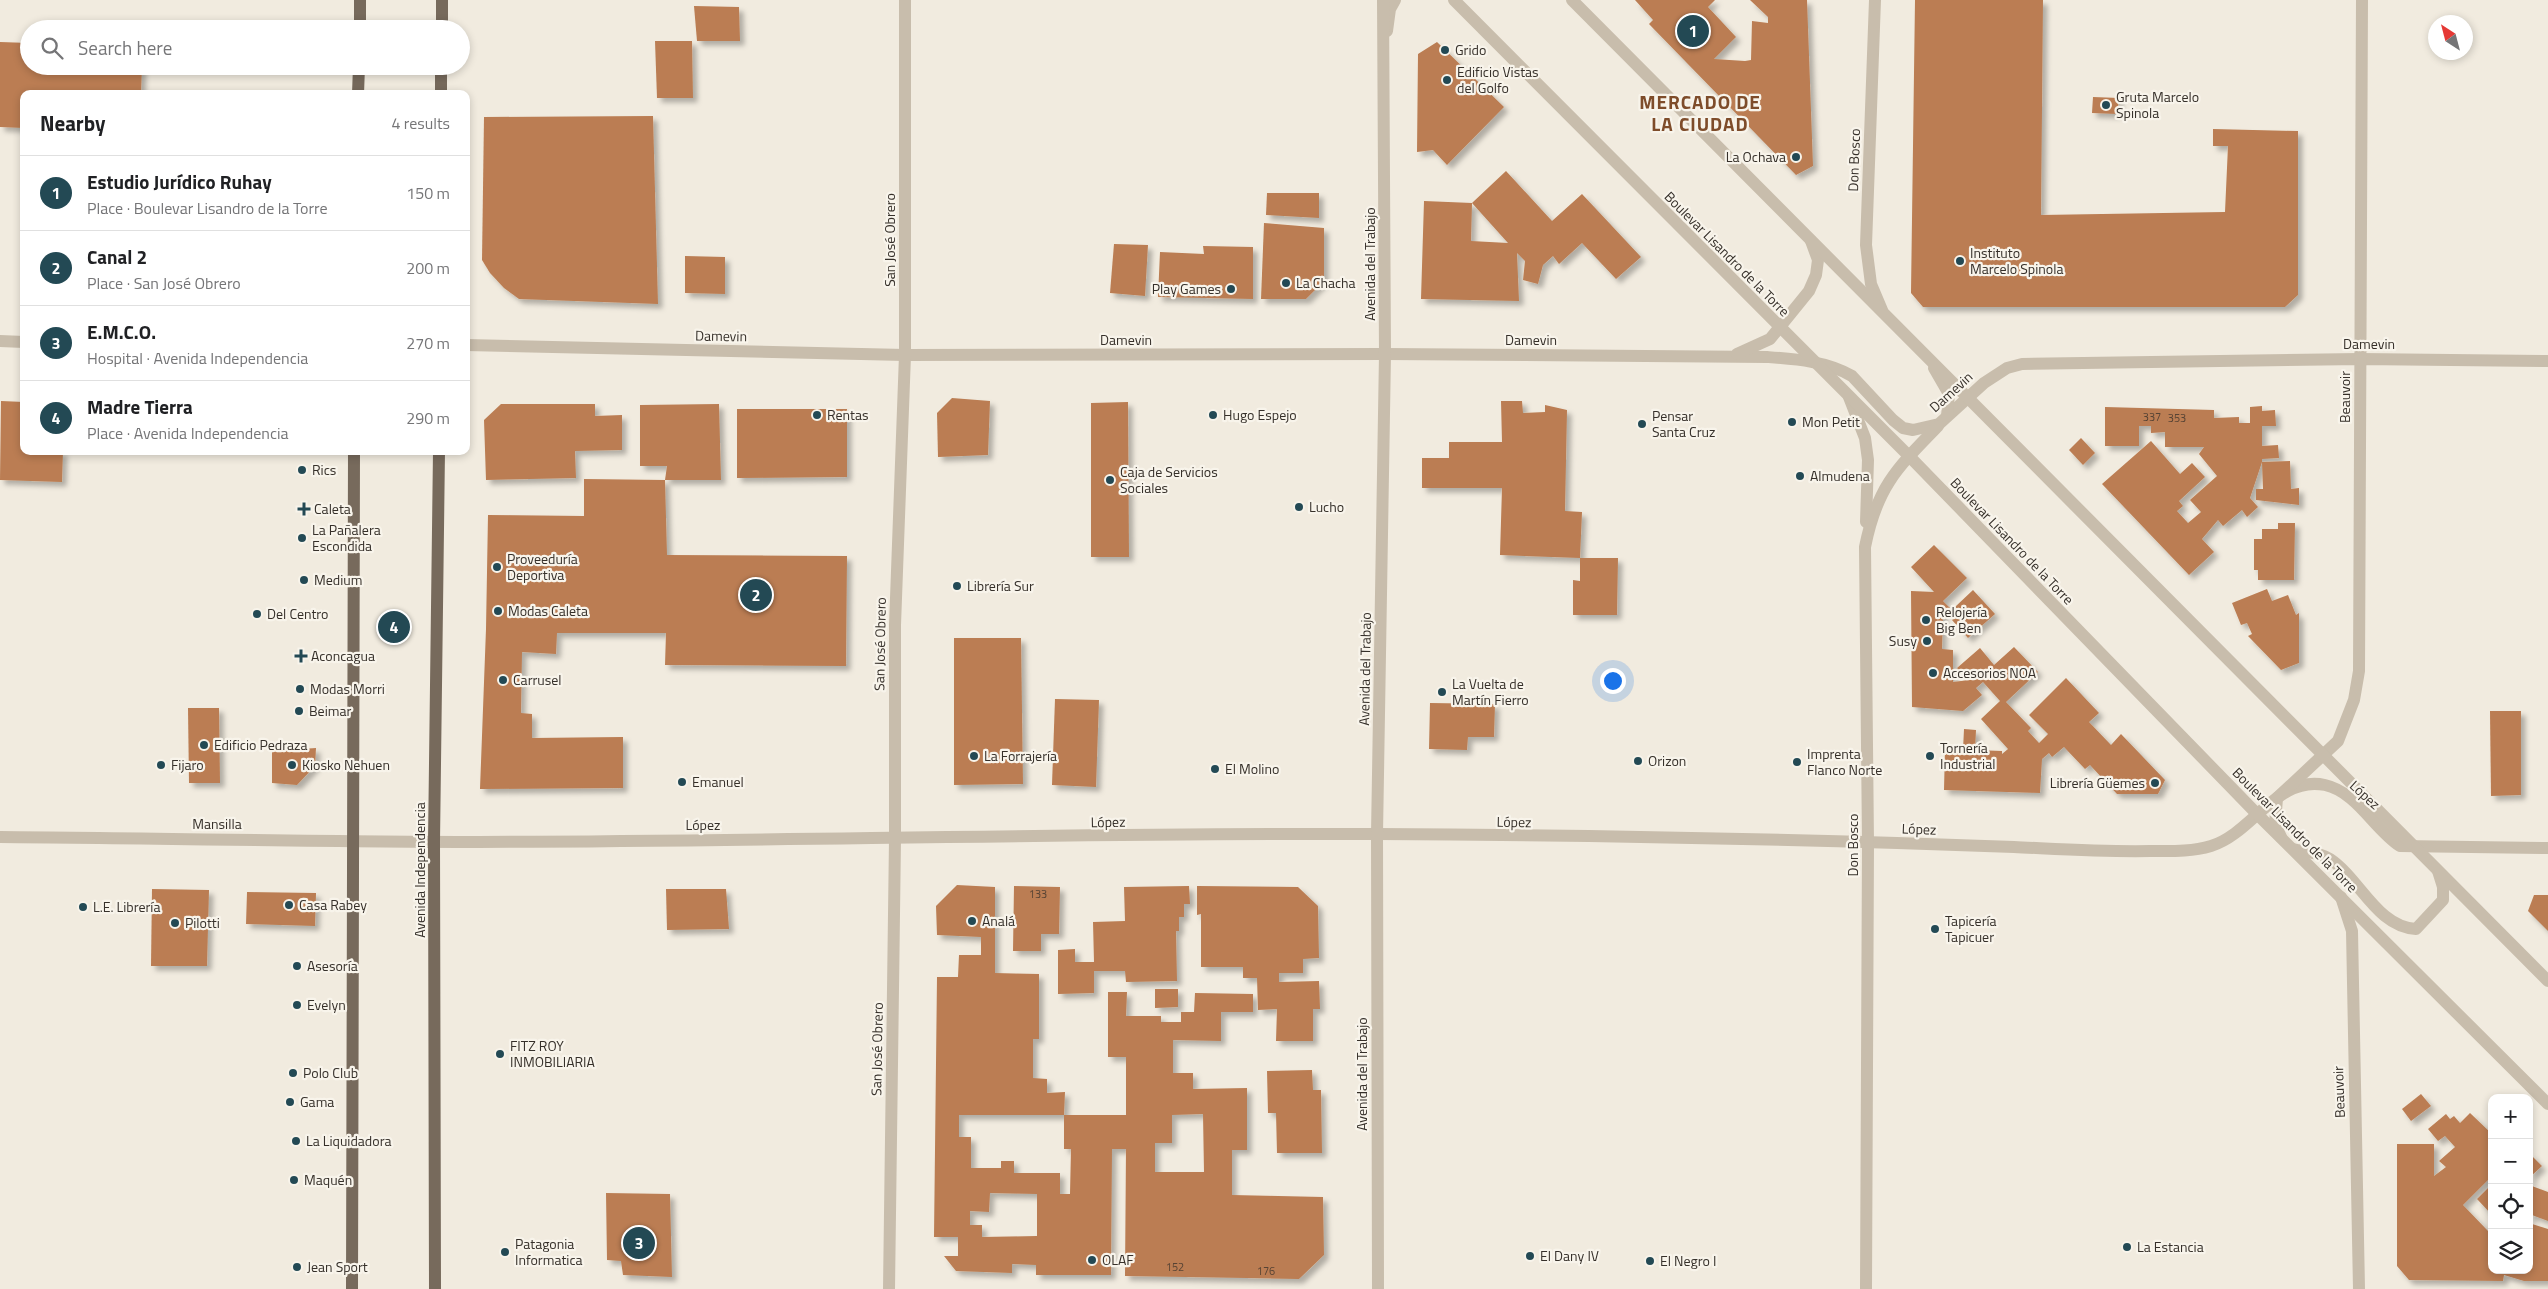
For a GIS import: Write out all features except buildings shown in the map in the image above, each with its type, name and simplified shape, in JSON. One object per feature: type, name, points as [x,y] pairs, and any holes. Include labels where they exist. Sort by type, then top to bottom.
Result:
[{"type":"main road","points":[[360,0],[360,20]]},
{"type":"main road","points":[[442,0],[442,20]]},
{"type":"main road","points":[[358,90],[359,75]]},
{"type":"main road","points":[[441,90],[442,75]]},
{"type":"main road","points":[[352,1289],[354,455]]},
{"type":"main road","name":"Avenida Independencia","points":[[435,1289],[434,842],[439,455]]},
{"type":"street","name":"San José Obrero","points":[[889,1289],[895,838],[895,625],[904,355],[906,0]]},
{"type":"street","points":[[1383,0],[1384,49]]},
{"type":"street","points":[[1384,49],[1390,9],[1395,0]]},
{"type":"street","name":"Boulevar Lisandro de la Torre","points":[[1454,0],[1909,456],[2258,816],[2548,1104]]},
{"type":"street","points":[[1572,0],[2548,981]]},
{"type":"street","name":"Don Bosco","points":[[1875,0],[1866,245],[1871,284],[1886,317]]},
{"type":"street","name":"Beauvoir","points":[[2282,792],[2338,741],[2354,700],[2359,671],[2362,0]]},
{"type":"street","name":"Avenida del Trabajo","points":[[1378,1289],[1377,834],[1385,354],[1384,49]]},
{"type":"street","points":[[1732,356],[1770,339],[1809,291],[1816,275],[1818,260],[1811,241]]},
{"type":"street","points":[[0,341],[20,342]]},
{"type":"street","name":"Damevin","points":[[470,345],[904,355],[1385,354],[1784,358],[1835,368],[1852,376],[1893,420],[1903,428],[1914,430],[1943,420],[1966,397],[1995,375],[2007,368],[2022,364],[2360,359],[2548,361]]},
{"type":"street","points":[[1931,362],[1949,394],[1943,420]]},
{"type":"street","points":[[1849,397],[1866,438],[1868,460],[1865,547]]},
{"type":"street","name":"Don Bosco","points":[[1866,1289],[1868,843],[1865,547],[1870,522],[1883,489],[1909,456],[1943,420]]},
{"type":"street","name":"López","points":[[434,842],[1377,834],[1868,843],[2133,852],[2188,851],[2214,846],[2232,836],[2258,816],[2282,792],[2298,786],[2317,784],[2332,786],[2349,797],[2388,839],[2400,846],[2548,848]]},
{"type":"street","points":[[2281,837],[2275,824],[2275,815],[2277,798],[2282,792]]},
{"type":"street","name":"Mansilla","points":[[0,837],[434,842]]},
{"type":"street","points":[[2293,849],[2321,854],[2332,860],[2381,912],[2393,922],[2407,929],[2416,930],[2443,900],[2443,887],[2438,871]]},
{"type":"street","name":"Beauvoir","points":[[2341,897],[2352,931],[2359,1289]]},
{"type":"place","name":"Estudio Jurídico Ruhay","points":[[1693,31]]},
{"type":"place","name":"Grido","points":[[1445,50]]},
{"type":"place","name":"Edificio Vistas del Golfo","points":[[1447,80]]},
{"type":"place","name":"Gruta Marcelo Spinola","points":[[2106,105]]},
{"type":"place","name":"La Ochava","points":[[1796,157]]},
{"type":"place","name":"Instituto Marcelo Spinola","points":[[1960,261]]},
{"type":"place","name":"La Chacha","points":[[1286,283]]},
{"type":"place","name":"Play Games","points":[[1231,289]]},
{"type":"place","name":"Rentas","points":[[817,415]]},
{"type":"place","name":"Hugo Espejo","points":[[1213,415]]},
{"type":"place","name":"Mon Petit","points":[[1792,422]]},
{"type":"place","name":"Pensar Santa Cruz","points":[[1642,424]]},
{"type":"place","name":"Rics","points":[[302,470]]},
{"type":"place","name":"Almudena","points":[[1800,476]]},
{"type":"place","name":"Caja de Servicios Sociales","points":[[1110,480]]},
{"type":"place","name":"Lucho","points":[[1299,507]]},
{"type":"place","name":"Caleta","points":[[304,509]]},
{"type":"place","name":"La Pañalera Escondida","points":[[302,538]]},
{"type":"place","name":"Proveeduría Deportiva","points":[[497,567]]},
{"type":"place","name":"Medium","points":[[304,580]]},
{"type":"place","name":"Librería Sur","points":[[957,586]]},
{"type":"place","name":"Canal 2","points":[[756,595]]},
{"type":"place","name":"Modas Caleta","points":[[498,611]]},
{"type":"place","name":"Del Centro","points":[[257,614]]},
{"type":"place","name":"Relojería Big Ben","points":[[1926,620]]},
{"type":"place","name":"Madre Tierra","points":[[394,627]]},
{"type":"place","name":"Susy","points":[[1927,641]]},
{"type":"place","name":"Aconcagua","points":[[301,656]]},
{"type":"place","name":"Accesorios NOA","points":[[1933,673]]},
{"type":"place","name":"Carrusel","points":[[503,680]]},
{"type":"place","name":"Modas Morri","points":[[300,689]]},
{"type":"place","name":"La Vuelta de Martín Fierro","points":[[1442,692]]},
{"type":"place","name":"Beimar","points":[[299,711]]},
{"type":"place","name":"Edificio Pedraza","points":[[204,745]]},
{"type":"place","name":"La Forrajería","points":[[974,756]]},
{"type":"place","name":"Tornería Industrial","points":[[1930,756]]},
{"type":"place","name":"Orizon","points":[[1638,761]]},
{"type":"place","name":"Imprenta Flanco Norte","points":[[1797,762]]},
{"type":"place","name":"Fijaro","points":[[161,765]]},
{"type":"place","name":"Kiosko Nehuen","points":[[292,765]]},
{"type":"place","name":"El Molino","points":[[1215,769]]},
{"type":"place","name":"Emanuel","points":[[682,782]]},
{"type":"place","name":"Librería Güemes","points":[[2155,783]]},
{"type":"place","name":"Casa Rabey","points":[[289,905]]},
{"type":"place","name":"L.E. Librería","points":[[83,907]]},
{"type":"place","name":"Analá","points":[[972,921]]},
{"type":"place","name":"Pilotti","points":[[175,923]]},
{"type":"place","name":"Tapicería Tapicuer","points":[[1935,929]]},
{"type":"place","name":"Asesoría","points":[[297,966]]},
{"type":"place","name":"Evelyn","points":[[297,1005]]},
{"type":"place","name":"FITZ ROY INMOBILIARIA","points":[[500,1054]]},
{"type":"place","name":"Polo Club","points":[[293,1073]]},
{"type":"place","name":"Gama","points":[[290,1102]]},
{"type":"place","name":"La Liquidadora","points":[[296,1141]]},
{"type":"place","name":"Maquén","points":[[294,1180]]},
{"type":"place","name":"E.M.C.O.","points":[[639,1243]]},
{"type":"place","name":"La Estancia","points":[[2127,1247]]},
{"type":"place","name":"Patagonia Informatica","points":[[505,1252]]},
{"type":"place","name":"El Dany IV","points":[[1530,1256]]},
{"type":"place","name":"OLAF","points":[[1092,1260]]},
{"type":"place","name":"El Negro I","points":[[1650,1261]]},
{"type":"place","name":"Jean Sport","points":[[297,1267]]},
{"type":"district","name":"MERCADO DE LA CIUDAD","points":[[1700,113]]}]
